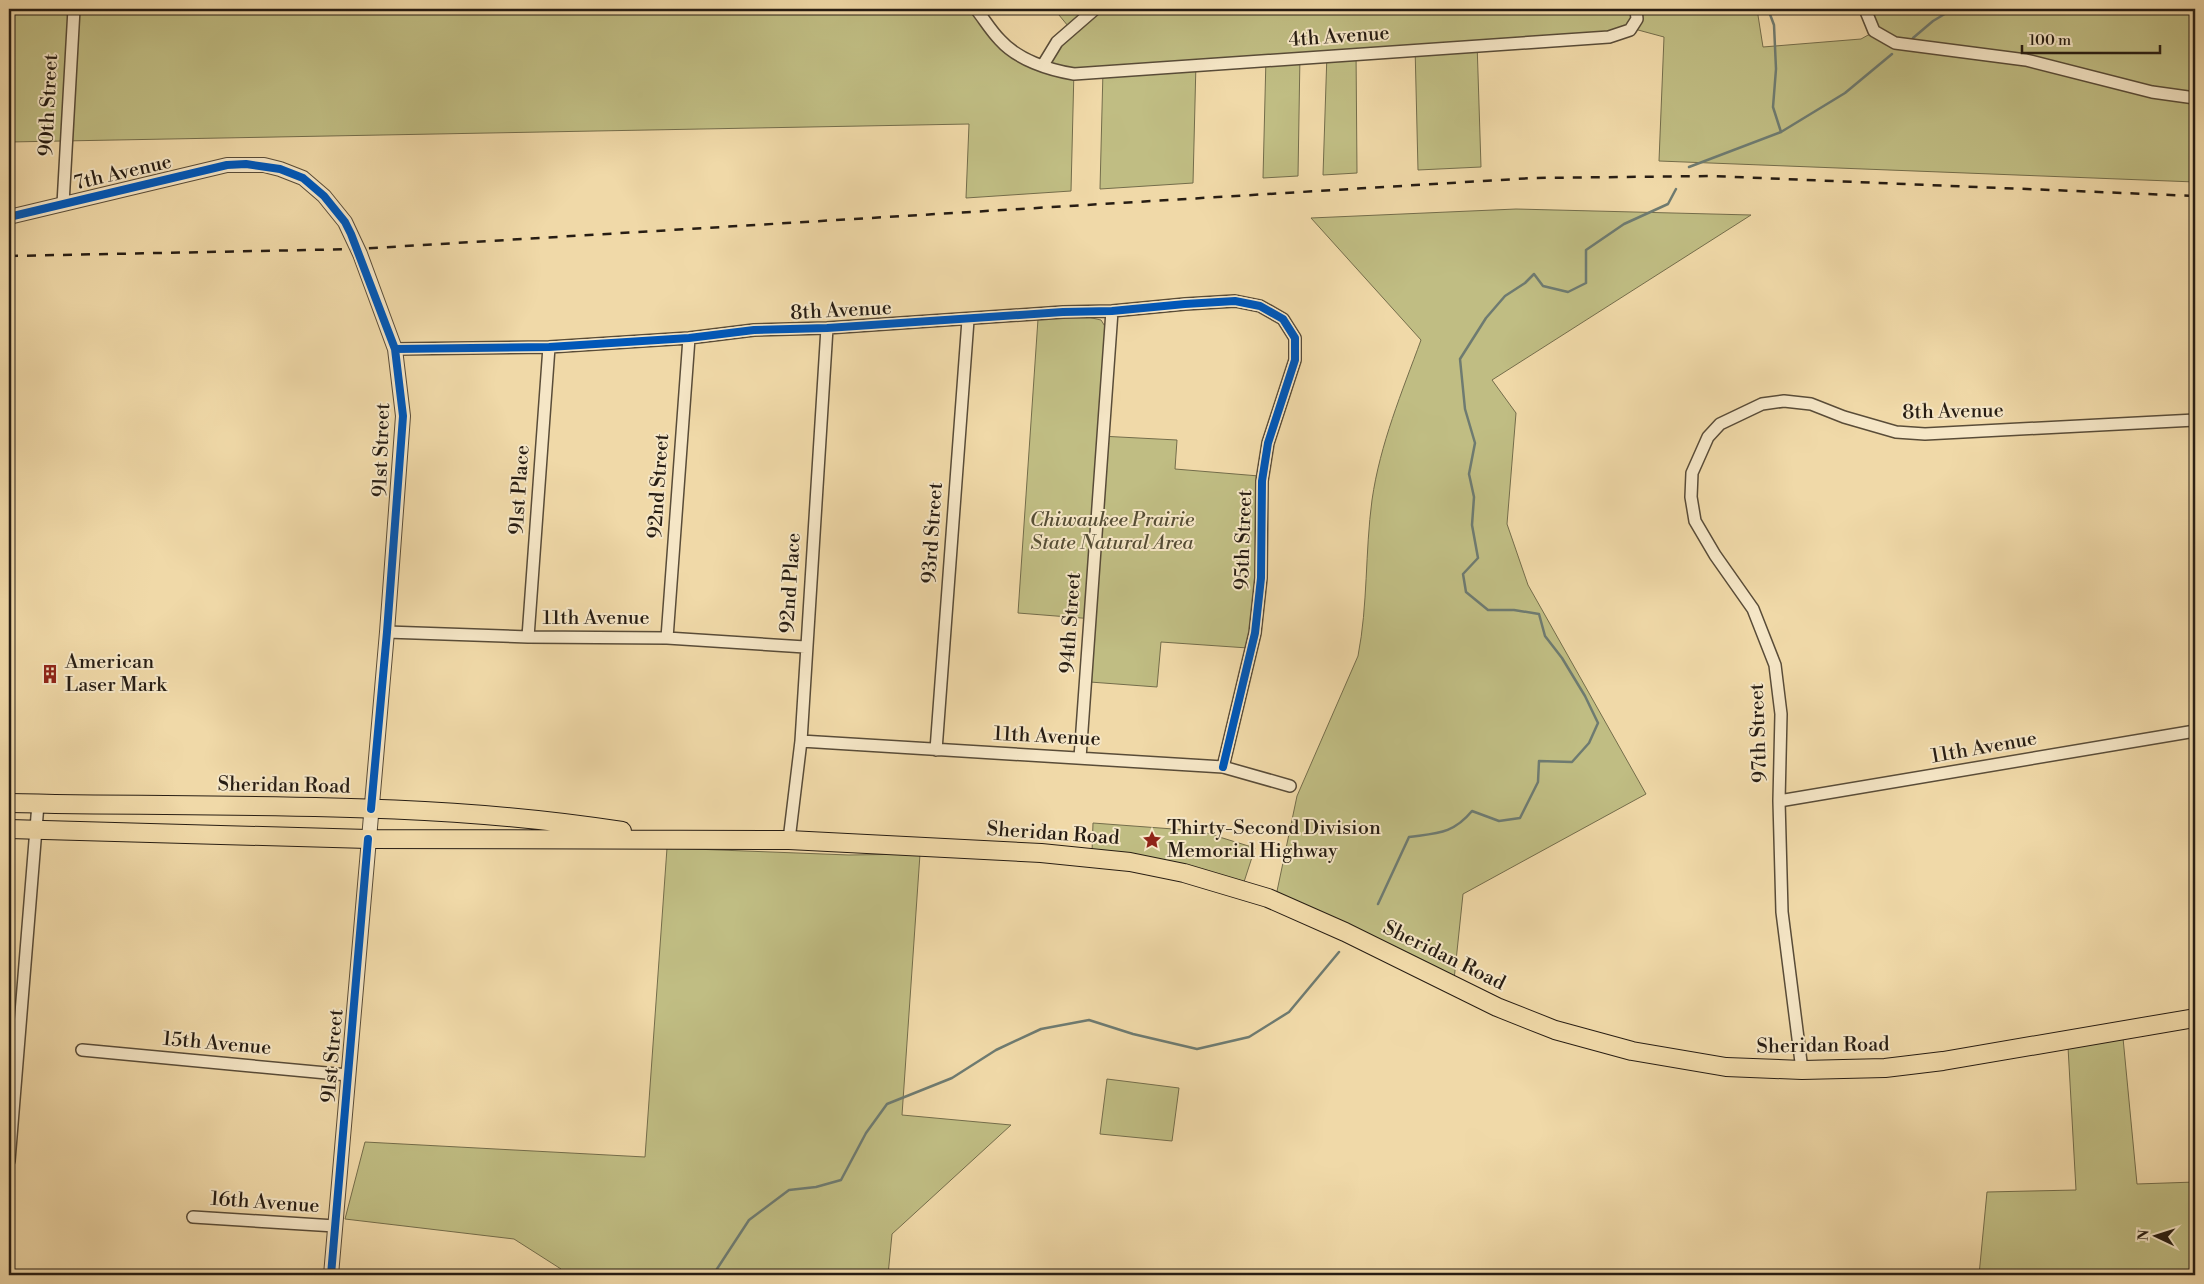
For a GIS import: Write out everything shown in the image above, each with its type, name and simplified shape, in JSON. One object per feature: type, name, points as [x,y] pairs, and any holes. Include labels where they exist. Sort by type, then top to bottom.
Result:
[{"type":"main road","name":"Sheridan Road","points":[[9,803],[371,809],[556,820],[676,840]]},
{"type":"main road","name":"Sheridan Road","points":[[9,829],[368,839],[789,840],[1041,853],[1130,862],[1184,873],[1268,898],[1345,932],[1497,1007],[1556,1030],[1632,1050],[1726,1067],[1802,1070],[1886,1068],[1942,1061],[2195,1018]]},
{"type":"street","name":"90th Street","points":[[63,204],[74,9]]},
{"type":"street","points":[[976,9],[1010,50],[1043,65],[1057,42],[1095,9]]},
{"type":"street","name":"4th Avenue","points":[[1043,65],[1074,74],[1609,37],[1626,33],[1635,23],[1636,9]]},
{"type":"street","points":[[1865,9],[1874,31],[1896,43],[2026,60],[2152,92],[2195,98]]},
{"type":"street","name":"7th Avenue","points":[[9,217],[227,165],[246,164]]},
{"type":"street","name":"91st Street","points":[[246,164],[280,169],[303,178],[324,196],[344,222],[351,234],[395,349],[403,416],[387,632],[331,1275]]},
{"type":"street","name":"8th Avenue","points":[[395,349],[549,347],[689,338],[754,330],[968,320],[1235,301],[1260,306],[1283,319]]},
{"type":"street","name":"94th Street","points":[[1080,758],[1112,311]]},
{"type":"street","name":"95th Street","points":[[1223,766],[1255,634],[1261,578],[1262,480],[1268,443],[1296,360],[1295,338],[1283,319]]},
{"type":"street","name":"93rd Street","points":[[936,750],[968,320]]},
{"type":"street","name":"92nd Place","points":[[789,840],[800,741],[826,328]]},
{"type":"street","name":"92nd Street","points":[[667,638],[689,338]]},
{"type":"street","name":"91st Place","points":[[528,636],[549,347]]},
{"type":"street","name":"8th Avenue","points":[[1720,424],[1762,404],[1784,401],[1811,404],[1844,417],[1896,432],[1925,434],[2195,420]]},
{"type":"street","name":"97th Street","points":[[1720,424],[1708,437],[1692,473],[1691,497],[1695,521],[1715,555],[1753,609],[1775,665],[1781,714],[1779,801],[1782,912],[1802,1070]]},
{"type":"street","name":"11th Avenue","points":[[387,632],[667,638],[805,646]]},
{"type":"street","name":"11th Avenue","points":[[1779,801],[2195,731]]},
{"type":"street","name":"11th Avenue","points":[[800,741],[1223,766],[1290,786]]},
{"type":"street","points":[[9,1161],[14,1037],[38,804]]},
{"type":"street","name":"15th Avenue","points":[[82,1050],[348,1075]]},
{"type":"street","name":"16th Avenue","points":[[193,1218],[335,1226]]},
{"type":"green space","points":[[9,9],[973,9],[993,37],[1049,73],[1055,51],[1073,32],[1054,9],[1757,9],[1763,47],[1861,39],[1879,29],[1870,9],[2195,9],[2195,182],[1659,161],[1664,37],[1627,27],[1608,32],[1477,42],[1481,167],[1418,170],[1415,46],[1356,50],[1357,173],[1323,175],[1327,53],[1300,54],[1298,176],[1263,178],[1266,57],[1196,62],[1193,183],[1100,189],[1103,70],[1074,69],[1071,191],[966,198],[969,124],[9,142]]},
{"type":"green space","points":[[1516,209],[1751,215],[1492,380],[1516,413],[1507,524],[1528,585],[1646,794],[1463,894],[1454,980],[1276,896],[1297,796],[1358,656],[1372,500],[1376,479],[1392,418],[1421,340],[1311,218]]},
{"type":"green space","name":"Chiwaukee Prairie State Natural Area","points":[[1083,316],[1101,320],[1106,328],[1100,436],[1177,440],[1175,469],[1259,476],[1256,592],[1248,648],[1161,642],[1157,687],[1090,682],[1094,619],[1018,613],[1038,319]]},
{"type":"green space","points":[[1093,823],[1200,831],[1255,848],[1243,885],[1092,852]]},
{"type":"green space","points":[[667,848],[849,855],[920,854],[902,1115],[1011,1125],[892,1234],[888,1275],[566,1275],[561,1269],[514,1239],[345,1219],[365,1142],[645,1157]]},
{"type":"green space","points":[[2123,1038],[2137,1184],[2195,1182],[2195,1275],[1979,1275],[1987,1192],[2076,1190],[2068,1047]]},
{"type":"green space","points":[[1107,1079],[1179,1088],[1172,1141],[1100,1134]]},
{"type":"waterway","points":[[1768,9],[1774,25],[1776,69],[1773,107],[1781,132]]},
{"type":"waterway","points":[[1913,38],[1933,21],[1953,9]]},
{"type":"waterway","points":[[1689,167],[1781,132],[1845,93],[1892,54]]},
{"type":"waterway","points":[[1378,904],[1409,837],[1444,831],[1458,824],[1472,811],[1499,821],[1520,818],[1538,782],[1539,761],[1572,762],[1589,743],[1598,723],[1585,696],[1562,658],[1545,636],[1539,614],[1514,610],[1488,610],[1466,592],[1463,574],[1478,558],[1472,525],[1474,497],[1469,474],[1475,443],[1465,409],[1460,359],[1486,318],[1505,296],[1525,283],[1534,274],[1543,286],[1568,292],[1586,283],[1586,250],[1624,224],[1668,204],[1676,189]]},
{"type":"waterway","points":[[713,1275],[749,1220],[789,1190],[816,1187],[841,1180],[866,1133],[887,1104],[952,1078],[996,1050],[1041,1029],[1089,1020],[1133,1034],[1197,1049],[1249,1037],[1289,1012],[1339,952]]},
{"type":"railway","points":[[9,256],[357,249],[1533,178],[1711,176],[2195,196]]},
{"type":"cycle path","points":[[9,217],[227,165],[246,164],[280,169],[303,178],[324,196],[345,222],[395,349],[403,416],[387,632],[371,809]]},
{"type":"cycle path","points":[[395,349],[549,347],[689,338],[754,330],[827,328],[1063,312],[1112,311],[1235,301],[1260,306],[1283,319],[1295,338],[1295,360],[1268,443],[1262,481],[1261,578],[1255,633],[1223,767]]},
{"type":"cycle path","points":[[331,1275],[368,839]]},
{"type":"place","name":"American Laser Mark","points":[[50,674]]},
{"type":"place","name":"Thirty-Second Division Memorial Highway","points":[[1152,840]]}]
